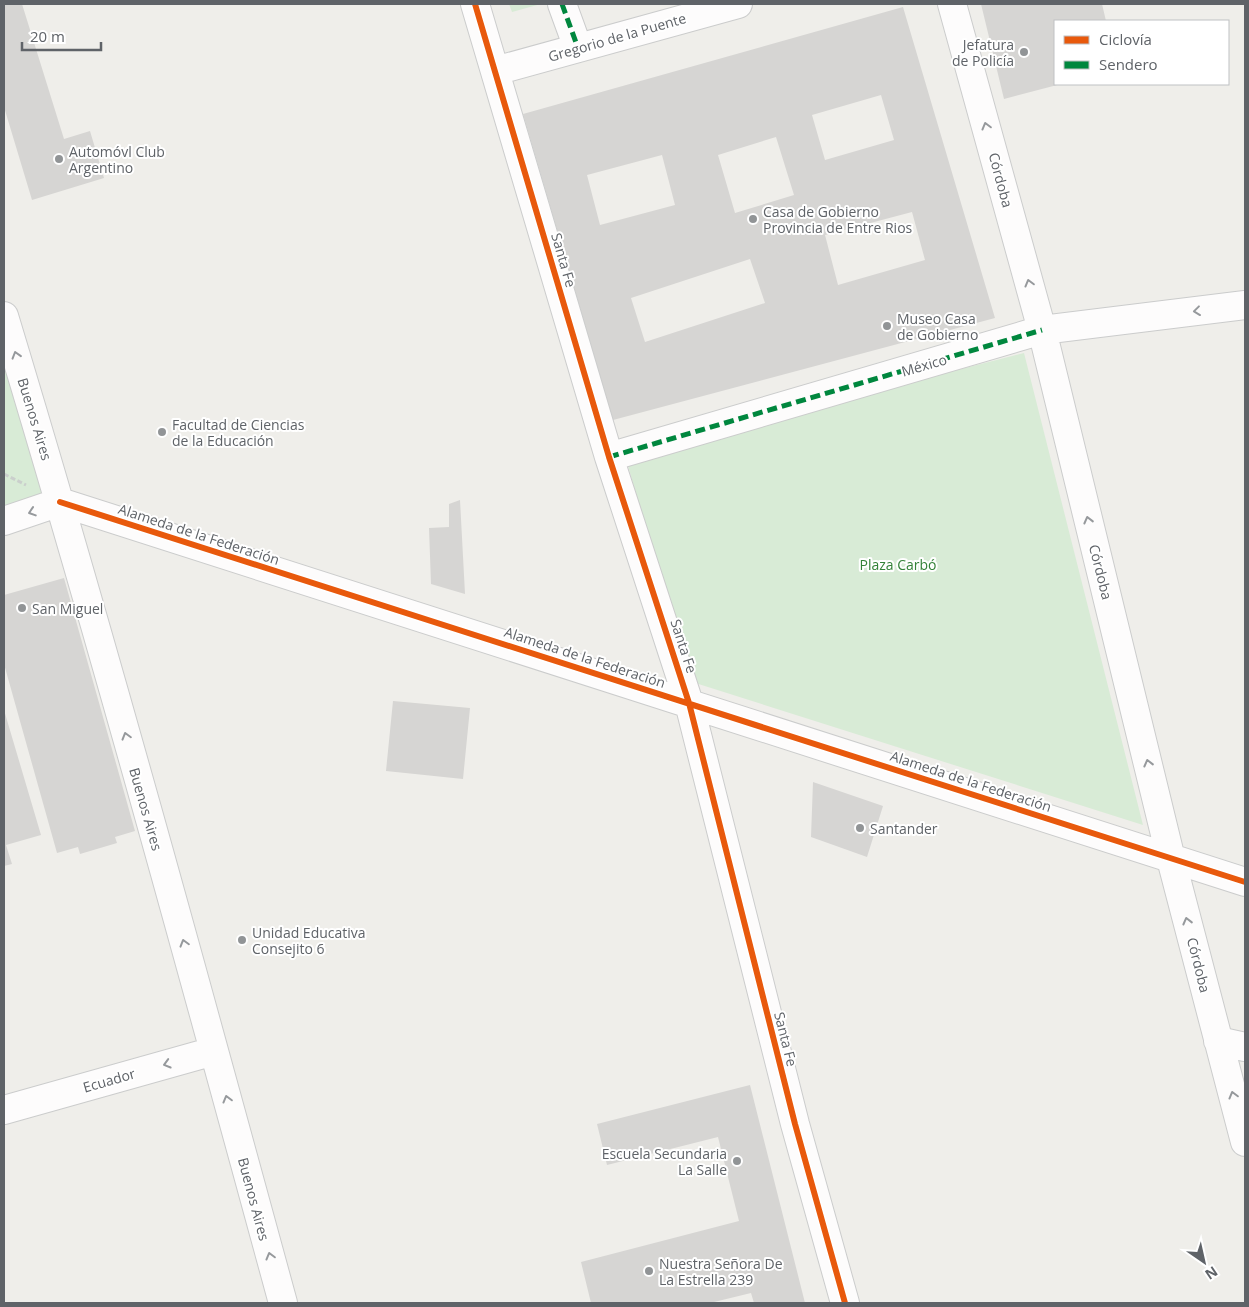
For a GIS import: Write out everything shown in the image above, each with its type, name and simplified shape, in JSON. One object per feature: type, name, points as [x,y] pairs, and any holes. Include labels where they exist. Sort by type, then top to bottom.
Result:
[{"type":"street","name":"Santa Fe","points":[[475,4],[608,457],[689,703],[794,1124],[846,1303]]},
{"type":"street","points":[[562,4],[578,48]]},
{"type":"street","name":"Gregorio de la Puente","points":[[495,71],[738,4]]},
{"type":"street","name":"Córdoba","points":[[952,4],[1042,330],[1172,859],[1245,1142]]},
{"type":"street","name":"México","points":[[608,457],[1042,330],[1245,305]]},
{"type":"street","name":"Buenos Aires","points":[[4,316],[60,502],[283,1303]]},
{"type":"street","points":[[4,521],[60,502]]},
{"type":"street","name":"Alameda de la Federación","points":[[60,502],[1245,882]]},
{"type":"street","points":[[1218,1041],[1245,1047]]},
{"type":"street","name":"Ecuador","points":[[4,1110],[214,1050]]},
{"type":"green space","points":[[509,4],[541,4],[512,12]]},
{"type":"green space","points":[[4,316],[60,502],[4,521]]},
{"type":"green space","name":"Plaza Carbó","points":[[1024,353],[1143,825],[689,681],[625,455]]},
{"type":"building","name":"Automóvl Club Argentino","points":[[4,4],[22,4],[64,139],[90,131],[104,178],[32,200],[4,107]]},
{"type":"building","name":"Jefatura de Policía","points":[[981,4],[1102,4],[1106,20],[1054,20],[1054,85],[1057,85],[1004,99]]},
{"type":"building","name":"Casa de Gobierno Provincia de Entre Rios","points":[[903,7],[995,318],[613,420],[523,114]],"holes":[[[881,95],[894,140],[825,160],[812,115]],[[776,137],[794,195],[735,213],[718,155]],[[662,155],[675,205],[600,225],[587,175]],[[912,212],[925,260],[838,285],[825,235]],[[750,259],[765,303],[645,342],[631,298]]]},
{"type":"building","points":[[460,500],[465,594],[431,584],[429,528],[449,527],[449,504]]},
{"type":"building","points":[[64,578],[135,831],[115,837],[117,843],[80,854],[78,847],[57,853],[4,664],[4,595]]},
{"type":"building","points":[[393,701],[470,708],[463,779],[386,771]]},
{"type":"building","points":[[4,710],[41,835],[6,845],[12,864],[4,866]]},
{"type":"building","points":[[813,782],[883,806],[867,857],[811,837]]},
{"type":"building","points":[[750,1085],[805,1303],[754,1303],[751,1293],[710,1303],[591,1303],[581,1262],[739,1221],[718,1137],[607,1165],[597,1124]]},
{"type":"marked path","points":[[562,4],[578,48]]},
{"type":"marked path","points":[[609,457],[1042,330]]},
{"type":"cycle path","points":[[475,4],[609,457],[689,703],[795,1124],[845,1303]]},
{"type":"cycle path","points":[[60,502],[1245,882]]},
{"type":"place","name":"Jefatura de Policía","points":[[1024,52]]},
{"type":"place","name":"Automóvl Club Argentino","points":[[59,159]]},
{"type":"place","name":"Casa de Gobierno Provincia de Entre Rios","points":[[753,219]]},
{"type":"place","name":"Museo Casa de Gobierno","points":[[887,326]]},
{"type":"place","name":"Facultad de Ciencias de la Educación","points":[[162,432]]},
{"type":"place","name":"San Miguel","points":[[22,608]]},
{"type":"place","name":"Santander","points":[[860,828]]},
{"type":"place","name":"Unidad Educativa Consejito 6","points":[[242,940]]},
{"type":"place","name":"Escuela Secundaria La Salle","points":[[737,1161]]},
{"type":"place","name":"Nuestra Señora De La Estrella 239","points":[[649,1271]]}]
